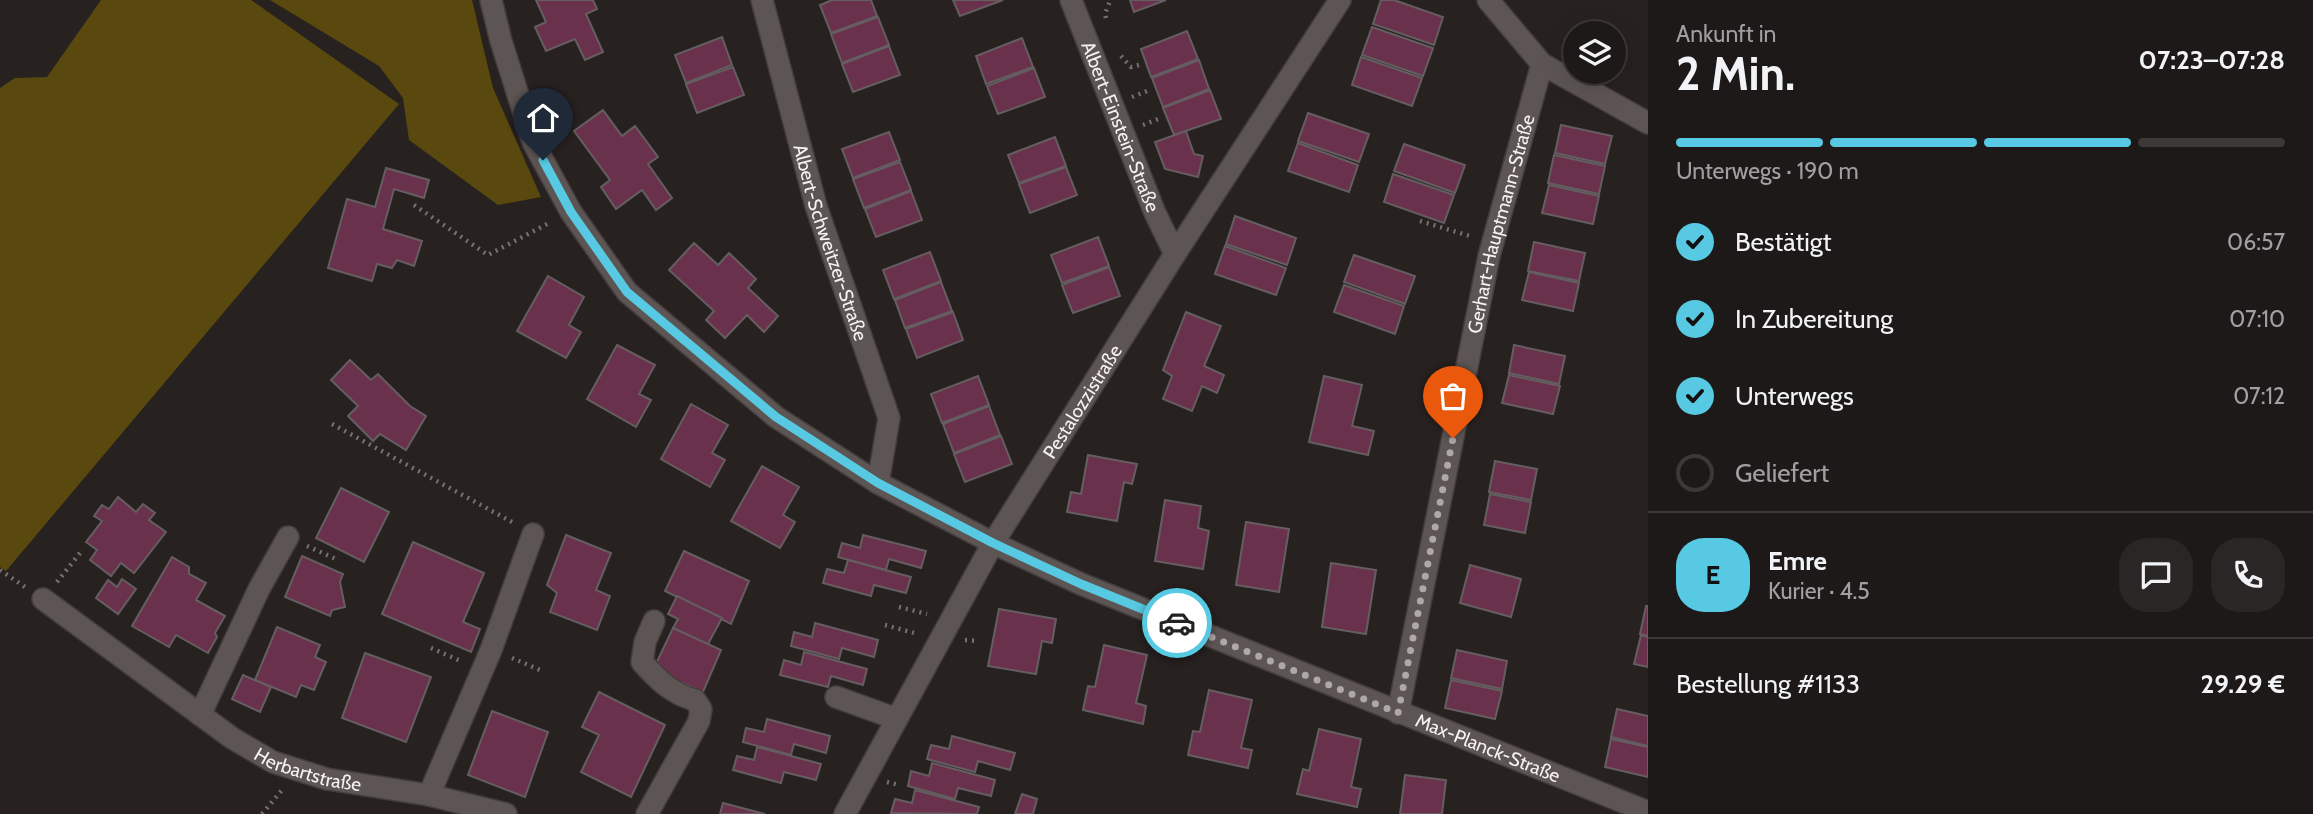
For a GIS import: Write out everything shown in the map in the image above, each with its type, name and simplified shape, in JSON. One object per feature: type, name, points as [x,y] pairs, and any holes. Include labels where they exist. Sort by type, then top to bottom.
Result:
[{"type":"street","name":"Max-Planck-Straße","points":[[491,0],[533,142],[571,212],[627,292],[776,417],[878,483],[993,543],[1088,587],[1648,812]]},
{"type":"street","name":"Albert-Schweitzer-Straße","points":[[762,0],[816,206],[889,418],[878,483]]},
{"type":"street","name":"Albert-Einstein-Straße","points":[[1071,0],[1154,213],[1175,254]]},
{"type":"street","name":"Pestalozzistraße","points":[[845,814],[993,543],[1175,254],[1340,0]]},
{"type":"street","points":[[1488,0],[1542,64],[1648,123]]},
{"type":"street","name":"Gerhart-Hauptmann-Straße","points":[[1398,713],[1493,243],[1542,64]]},
{"type":"street","points":[[429,795],[491,650],[533,534]]},
{"type":"street","points":[[200,715],[259,589],[288,537]]},
{"type":"street","name":"Herbartstraße","points":[[43,599],[232,738],[272,762],[327,779],[429,795],[506,814]]},
{"type":"street","points":[[647,814],[699,721],[701,709],[695,700],[679,696],[654,676],[642,662],[645,642],[654,621]]},
{"type":"street","points":[[836,697],[897,719]]},
{"type":"path","points":[[1109,25],[1105,15],[1112,0]]},
{"type":"path","points":[[1117,46],[1131,67],[1139,65]]},
{"type":"path","points":[[414,205],[488,255],[571,212]]},
{"type":"path","points":[[1420,221],[1493,243]]},
{"type":"path","points":[[332,424],[533,534]]},
{"type":"path","points":[[43,599],[80,553]]},
{"type":"path","points":[[886,625],[940,640]]},
{"type":"path","points":[[431,648],[482,671]]},
{"type":"shaded area","points":[[101,0],[251,0],[399,104],[6,571],[0,567],[0,88],[15,78],[47,77]]},
{"type":"shaded area","points":[[270,0],[472,0],[493,88],[541,197],[498,205],[409,140],[403,98],[379,66]]},
{"type":"building","points":[[536,0],[593,0],[597,9],[586,14],[603,52],[585,60],[575,39],[546,51],[535,27],[546,22]]},
{"type":"building","points":[[832,0],[871,0],[877,16],[831,33],[820,5]]},
{"type":"building","points":[[953,0],[1003,0],[960,16]]},
{"type":"building","points":[[1130,0],[1166,0],[1134,12]]},
{"type":"building","points":[[1381,0],[1394,0],[1443,17],[1434,45],[1373,24]]},
{"type":"building","points":[[878,17],[889,45],[842,63],[831,34]]},
{"type":"building","points":[[1372,27],[1433,48],[1423,76],[1362,55]]},
{"type":"building","points":[[1187,31],[1198,59],[1151,77],[1141,49]]},
{"type":"building","points":[[722,37],[732,65],[686,83],[675,55]]},
{"type":"building","points":[[1022,38],[1033,67],[986,84],[976,56]]},
{"type":"building","points":[[889,46],[900,75],[853,92],[842,64]]},
{"type":"building","points":[[1361,57],[1422,78],[1412,106],[1352,85]]},
{"type":"building","points":[[1199,60],[1209,89],[1163,107],[1152,78]]},
{"type":"building","points":[[733,67],[744,95],[697,113],[686,84]]},
{"type":"building","points":[[1034,68],[1045,97],[998,114],[987,86]]},
{"type":"building","points":[[1210,90],[1221,119],[1174,135],[1163,108]]},
{"type":"building","points":[[603,110],[622,136],[635,126],[658,157],[648,164],[672,198],[656,210],[642,190],[616,209],[601,187],[610,180],[574,131]]},
{"type":"building","points":[[1308,113],[1369,134],[1359,162],[1298,141]]},
{"type":"building","points":[[1561,125],[1612,136],[1605,164],[1555,153]]},
{"type":"building","points":[[1186,131],[1194,154],[1203,156],[1198,177],[1165,169],[1155,142]]},
{"type":"building","points":[[889,132],[900,160],[853,178],[842,149]]},
{"type":"building","points":[[1055,137],[1066,166],[1019,183],[1008,155]]},
{"type":"building","points":[[1298,143],[1358,165],[1349,192],[1288,171]]},
{"type":"building","points":[[1404,144],[1465,165],[1455,193],[1394,171]]},
{"type":"building","points":[[1554,155],[1605,166],[1599,194],[1548,183]]},
{"type":"building","points":[[900,162],[911,190],[864,208],[853,179]]},
{"type":"building","points":[[1066,167],[1077,195],[1030,213],[1019,184]]},
{"type":"building","points":[[386,168],[429,180],[424,198],[394,189],[383,229],[422,241],[414,266],[397,260],[392,268],[377,264],[372,281],[328,268],[347,199],[375,207]]},
{"type":"building","points":[[1393,174],[1454,195],[1444,223],[1384,202]]},
{"type":"building","points":[[1549,185],[1599,196],[1593,224],[1542,213]]},
{"type":"building","points":[[911,191],[922,220],[876,237],[865,209]]},
{"type":"building","points":[[1235,216],[1296,238],[1287,265],[1226,244]]},
{"type":"building","points":[[1098,237],[1109,266],[1062,283],[1051,255]]},
{"type":"building","points":[[1534,242],[1585,253],[1579,281],[1528,271]]},
{"type":"building","points":[[694,243],[718,265],[729,253],[756,279],[748,288],[778,316],[764,332],[747,315],[725,338],[706,320],[714,311],[669,270]]},
{"type":"building","points":[[1225,246],[1286,268],[1276,295],[1215,274]]},
{"type":"building","points":[[930,252],[941,281],[894,299],[883,270]]},
{"type":"building","points":[[1354,255],[1415,276],[1405,304],[1344,282]]},
{"type":"building","points":[[1109,267],[1120,296],[1073,313],[1062,285]]},
{"type":"building","points":[[1529,272],[1579,283],[1573,311],[1522,300]]},
{"type":"building","points":[[548,276],[584,297],[569,325],[581,332],[566,358],[517,331]]},
{"type":"building","points":[[941,282],[952,311],[905,328],[895,300]]},
{"type":"building","points":[[1344,285],[1404,306],[1395,334],[1334,312]]},
{"type":"building","points":[[953,312],[963,340],[917,358],[906,329]]},
{"type":"building","points":[[1186,312],[1221,326],[1204,366],[1224,375],[1217,393],[1202,386],[1192,411],[1163,399],[1172,376],[1163,370]]},
{"type":"building","points":[[617,345],[655,365],[639,394],[651,400],[636,427],[587,399]]},
{"type":"building","points":[[1514,345],[1565,356],[1559,384],[1509,373]]},
{"type":"building","points":[[350,360],[371,380],[378,374],[410,406],[426,416],[406,450],[380,434],[373,441],[348,416],[358,406],[331,380]]},
{"type":"building","points":[[1509,375],[1560,386],[1553,414],[1502,403]]},
{"type":"building","points":[[978,376],[989,405],[942,423],[931,394]]},
{"type":"building","points":[[1324,376],[1362,385],[1352,426],[1374,431],[1368,455],[1309,442]]},
{"type":"building","points":[[691,404],[728,425],[712,453],[725,460],[710,487],[661,459]]},
{"type":"building","points":[[989,406],[1000,435],[954,453],[943,424]]},
{"type":"building","points":[[1001,436],[1012,464],[965,482],[954,454]]},
{"type":"building","points":[[1088,455],[1137,464],[1132,484],[1124,482],[1117,521],[1067,512],[1071,492],[1081,494]]},
{"type":"building","points":[[1495,461],[1537,469],[1531,500],[1489,492]]},
{"type":"building","points":[[762,466],[799,487],[783,515],[795,522],[780,548],[731,521]]},
{"type":"building","points":[[341,488],[389,512],[364,562],[316,538]]},
{"type":"building","points":[[1490,494],[1531,502],[1525,533],[1484,525]]},
{"type":"building","points":[[118,497],[136,512],[143,504],[155,513],[149,520],[166,532],[134,573],[121,563],[111,576],[90,560],[97,550],[86,542],[102,521],[94,516],[102,505],[109,509]]},
{"type":"building","points":[[1165,500],[1201,506],[1198,528],[1209,531],[1203,569],[1155,561]]},
{"type":"building","points":[[1246,522],[1289,529],[1279,592],[1236,585]]},
{"type":"building","points":[[566,535],[611,553],[596,590],[610,596],[597,630],[550,612],[557,593],[547,585]]},
{"type":"building","points":[[863,535],[926,551],[921,568],[889,559],[886,570],[838,557],[842,543],[860,548]]},
{"type":"building","points":[[413,542],[484,573],[463,622],[480,629],[471,652],[382,614]]},
{"type":"building","points":[[684,551],[749,581],[731,624],[665,591]]},
{"type":"building","points":[[302,556],[343,574],[340,582],[345,607],[332,610],[330,616],[285,597]]},
{"type":"building","points":[[172,557],[189,567],[189,574],[206,583],[196,600],[225,616],[208,653],[176,635],[169,647],[132,626]]},
{"type":"building","points":[[848,560],[911,577],[906,593],[874,585],[871,596],[823,583],[827,569],[844,573]]},
{"type":"building","points":[[1331,563],[1376,570],[1366,634],[1322,627]]},
{"type":"building","points":[[1470,565],[1521,579],[1511,617],[1460,603]]},
{"type":"building","points":[[122,579],[136,589],[118,614],[96,598],[108,580],[117,587]]},
{"type":"building","points":[[677,596],[722,618],[707,646],[673,628],[678,619],[668,614]]},
{"type":"building","points":[[1648,606],[1648,636],[1640,634]]},
{"type":"building","points":[[999,609],[1056,619],[1052,643],[1042,641],[1036,674],[988,666]]},
{"type":"building","points":[[815,623],[878,640],[874,657],[842,648],[839,659],[791,646],[794,632],[812,637]]},
{"type":"building","points":[[277,627],[320,645],[315,657],[326,662],[314,690],[301,685],[296,697],[255,680]]},
{"type":"building","points":[[673,628],[721,650],[703,692],[653,670]]},
{"type":"building","points":[[1641,635],[1648,637],[1648,667],[1634,664]]},
{"type":"building","points":[[1104,645],[1147,655],[1136,703],[1146,706],[1143,724],[1083,710],[1088,686],[1095,687]]},
{"type":"building","points":[[1457,650],[1507,661],[1502,689],[1451,678]]},
{"type":"building","points":[[804,652],[867,669],[863,685],[831,676],[828,687],[780,675],[784,660],[801,665]]},
{"type":"building","points":[[365,653],[431,677],[406,742],[342,718]]},
{"type":"building","points":[[243,675],[271,687],[260,712],[232,699]]},
{"type":"building","points":[[1451,680],[1502,691],[1495,719],[1445,708]]},
{"type":"building","points":[[1209,690],[1252,700],[1241,748],[1252,750],[1248,768],[1188,755],[1193,731],[1200,732]]},
{"type":"building","points":[[599,692],[665,725],[631,797],[581,772],[599,735],[582,727]]},
{"type":"building","points":[[1617,709],[1648,716],[1648,746],[1611,737]]},
{"type":"building","points":[[492,711],[548,732],[525,797],[468,775]]},
{"type":"building","points":[[767,719],[830,736],[826,753],[794,744],[791,755],[743,742],[746,728],[764,732]]},
{"type":"building","points":[[1319,729],[1361,739],[1351,787],[1361,789],[1357,807],[1297,794],[1303,769],[1309,771]]},
{"type":"building","points":[[952,736],[1015,753],[1010,770],[978,761],[975,772],[927,759],[931,745],[949,749]]},
{"type":"building","points":[[1611,739],[1648,747],[1648,777],[1605,767]]},
{"type":"building","points":[[757,747],[821,764],[816,780],[784,772],[781,783],[733,770],[737,756],[754,760]]},
{"type":"building","points":[[932,763],[995,780],[991,796],[958,788],[955,799],[908,786],[911,771],[929,776]]},
{"type":"building","points":[[1405,775],[1446,780],[1442,814],[1400,814]]},
{"type":"building","points":[[915,790],[979,807],[977,814],[891,813],[895,799],[912,803]]},
{"type":"building","points":[[1022,794],[1037,799],[1033,814],[1015,814]]},
{"type":"building","points":[[723,803],[765,814],[720,814]]},
{"type":"way so far","points":[[1177,623],[1398,713],[1453,438]]},
{"type":"route","points":[[543,160],[571,212],[627,292],[776,417],[878,483],[993,543],[1081,584],[1177,623]]}]
